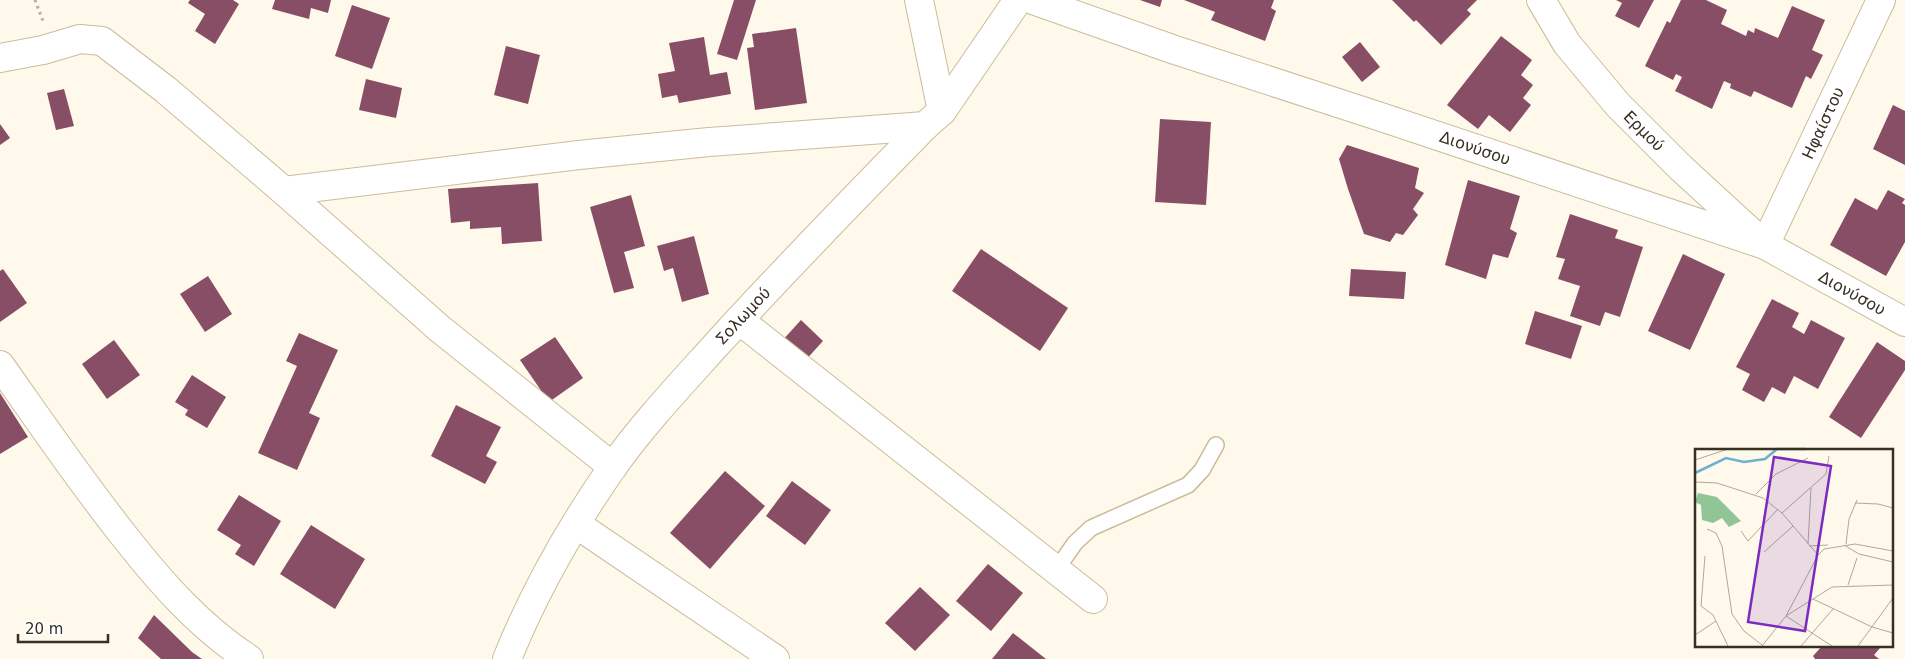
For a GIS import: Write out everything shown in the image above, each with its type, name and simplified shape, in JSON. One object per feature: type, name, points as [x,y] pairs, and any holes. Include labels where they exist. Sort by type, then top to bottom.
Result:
[{"type":"street","points":[[284,191],[578,155],[933,118],[919,0]]},
{"type":"street","name":"Σολωμού","points":[[507,659],[542,583],[576,524],[613,467],[675,390],[739,320],[933,118],[1018,0]]},
{"type":"street","name":"Διονύσου","points":[[1033,0],[1175,50],[1764,246],[1905,322]]},
{"type":"street","name":"Ερμού","points":[[1541,0],[1567,44],[1618,105],[1681,168],[1764,246]]},
{"type":"street","name":"Ηφαίστου","points":[[1764,246],[1881,0]]},
{"type":"street","points":[[0,58],[43,50],[80,40],[102,41],[166,90],[440,329],[613,467]]},
{"type":"street","points":[[739,320],[1093,599]]},
{"type":"street","points":[[0,365],[89,493],[145,562],[190,613],[249,659]]},
{"type":"street","points":[[576,524],[775,659]]},
{"type":"lane","points":[[1056,570],[1075,543],[1091,528],[1188,484],[1202,470],[1216,445]]},
{"type":"building","points":[[190,0],[233,0],[239,4],[215,44],[195,31],[205,14],[188,3]]},
{"type":"building","points":[[275,0],[331,0],[328,13],[311,8],[309,19],[272,9]]},
{"type":"building","points":[[734,0],[756,0],[737,60],[717,54]]},
{"type":"building","points":[[1140,0],[1162,0],[1160,7]]},
{"type":"building","points":[[1184,0],[1274,0],[1271,8],[1276,11],[1265,41],[1211,20],[1215,12]]},
{"type":"building","points":[[1392,0],[1477,0],[1467,10],[1471,14],[1441,45],[1416,20],[1414,22]]},
{"type":"building","points":[[1616,0],[1654,0],[1639,28],[1615,16],[1622,3]]},
{"type":"building","points":[[1681,0],[1706,0],[1727,10],[1721,24],[1746,36],[1748,30],[1754,33],[1755,28],[1778,38],[1792,6],[1825,20],[1812,50],[1823,55],[1811,79],[1806,76],[1792,108],[1754,91],[1751,97],[1730,88],[1731,84],[1724,81],[1712,109],[1675,91],[1682,77],[1676,74],[1673,80],[1645,66],[1667,21],[1670,23]]},
{"type":"building","points":[[352,5],[390,18],[372,69],[335,56]]},
{"type":"building","points":[[796,28],[807,103],[755,110],[747,48],[754,47],[752,34]]},
{"type":"building","points":[[1501,36],[1532,60],[1521,75],[1533,85],[1523,98],[1531,105],[1510,132],[1489,115],[1478,129],[1447,105]]},
{"type":"building","points":[[704,37],[710,75],[727,72],[731,94],[679,103],[677,95],[662,98],[658,74],[675,71],[669,43]]},
{"type":"building","points":[[1360,42],[1380,67],[1362,82],[1342,57]]},
{"type":"building","points":[[506,46],[540,55],[528,104],[494,95]]},
{"type":"building","points":[[366,79],[402,88],[396,118],[359,110]]},
{"type":"building","points":[[64,89],[74,126],[56,130],[47,93]]},
{"type":"building","points":[[1893,105],[1905,111],[1905,165],[1873,149]]},
{"type":"building","points":[[1160,119],[1211,122],[1206,205],[1155,202]]},
{"type":"building","points":[[0,124],[10,138],[0,145]]},
{"type":"building","points":[[1347,145],[1419,168],[1415,188],[1424,193],[1413,209],[1418,215],[1403,235],[1396,233],[1390,242],[1364,234],[1339,159]]},
{"type":"building","points":[[1468,180],[1520,196],[1510,229],[1517,233],[1508,258],[1493,254],[1486,279],[1445,265]]},
{"type":"building","points":[[538,183],[542,241],[502,244],[501,227],[470,229],[470,221],[451,223],[448,189]]},
{"type":"building","points":[[1888,190],[1905,199],[1902,203],[1905,205],[1905,242],[1886,276],[1830,245],[1855,198],[1877,210]]},
{"type":"building","points":[[631,195],[645,246],[624,252],[634,288],[614,293],[590,207]]},
{"type":"building","points":[[1570,214],[1618,230],[1615,238],[1643,247],[1620,317],[1605,312],[1600,326],[1570,316],[1580,286],[1558,279],[1565,259],[1556,257]]},
{"type":"building","points":[[694,236],[709,294],[682,302],[673,268],[664,271],[657,246]]},
{"type":"building","points":[[981,249],[1068,308],[1040,351],[952,291]]},
{"type":"building","points":[[1683,254],[1725,274],[1690,350],[1648,331]]},
{"type":"building","points":[[3,269],[27,303],[0,322],[0,271]]},
{"type":"building","points":[[1351,269],[1406,272],[1404,299],[1349,296]]},
{"type":"building","points":[[208,276],[232,314],[205,332],[180,294]]},
{"type":"building","points":[[1772,299],[1799,313],[1792,327],[1804,334],[1811,320],[1845,338],[1818,389],[1794,376],[1785,394],[1772,387],[1764,402],[1742,390],[1750,374],[1736,367]]},
{"type":"building","points":[[1535,311],[1582,326],[1571,359],[1525,344]]},
{"type":"building","points":[[801,320],[823,341],[803,363],[781,342]]},
{"type":"building","points":[[299,333],[338,350],[309,413],[320,418],[297,470],[258,453],[297,366],[286,361]]},
{"type":"building","points":[[555,337],[583,378],[549,402],[520,360]]},
{"type":"building","points":[[114,340],[140,375],[107,399],[82,364]]},
{"type":"building","points":[[1877,342],[1905,361],[1905,370],[1861,438],[1829,417]]},
{"type":"building","points":[[192,375],[226,397],[207,428],[185,415],[188,410],[175,402]]},
{"type":"building","points":[[0,393],[28,437],[0,454]]},
{"type":"building","points":[[456,405],[501,427],[486,456],[497,462],[485,484],[431,456]]},
{"type":"building","points":[[725,471],[765,506],[710,569],[670,533]]},
{"type":"building","points":[[792,481],[831,510],[805,545],[766,516]]},
{"type":"building","points":[[239,495],[281,521],[254,566],[235,554],[241,545],[217,530]]},
{"type":"building","points":[[311,525],[365,559],[335,609],[280,574]]},
{"type":"building","points":[[988,564],[1023,593],[991,631],[956,601]]},
{"type":"building","points":[[920,587],[950,615],[915,651],[885,623]]},
{"type":"building","points":[[154,615],[192,652],[202,659],[161,659],[138,638]]},
{"type":"building","points":[[1013,633],[1046,659],[992,659]]},
{"type":"building","points":[[1822,646],[1878,646],[1880,648],[1874,655],[1879,659],[1815,659],[1813,656]]}]
